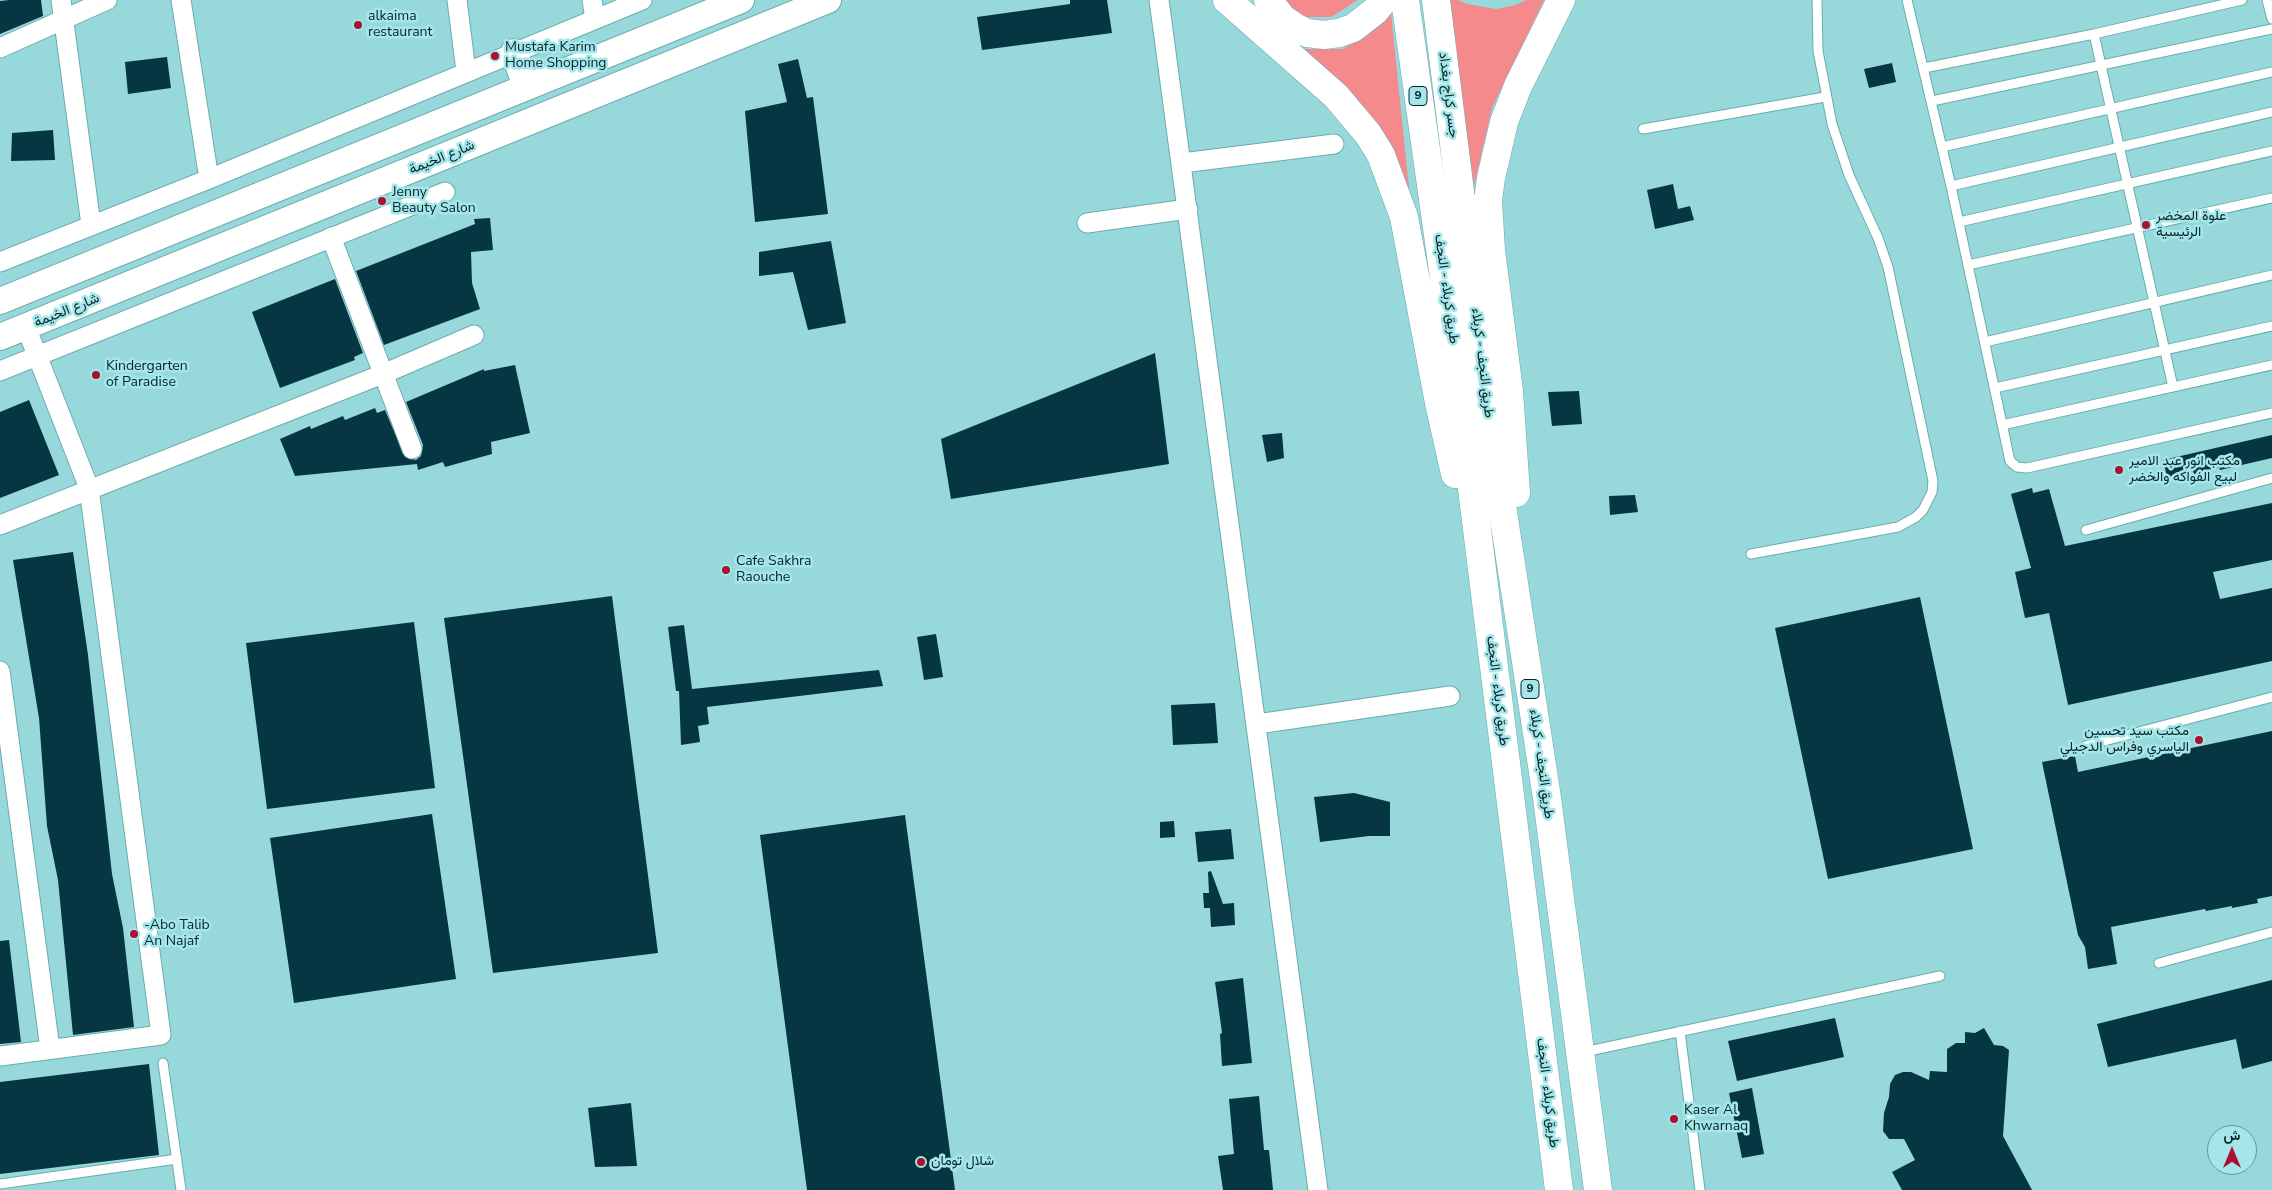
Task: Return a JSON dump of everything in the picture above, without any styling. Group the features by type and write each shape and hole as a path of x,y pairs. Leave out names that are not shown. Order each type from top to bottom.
{"highway":[{"path":"1227,0 1336,96 1368,134 1381,155 1391,178 1408,231 1444,427 1489,630"},
{"path":"1268,0 1283,19 1307,33 1324,35 1339,33 1375,10"},
{"name":"طريق کربلاء - النجف","path":"1405,0 1459,384 1559,1190"},
{"name":"جسر كراج بغداد","path":"1436,0 1460,189"},
{"path":"1521,627 1515,465 1491,250 1488,201 1491,178 1504,122 1518,86 1561,0"},
{"name":"طريق النجف - کربلاء","path":"1460,189 1487,408 1547,798 1598,1190"}],"street":[{"path":"61,0 91,225"},
{"path":"0,48 64,21 107,0"},
{"path":"181,0 209,179"},
{"path":"457,0 466,71"},
{"path":"592,0 595,19"},
{"path":"0,262 209,179 466,71 642,0"},
{"path":"0,301 742,0"},
{"name":"شارع الخيمة","path":"0,337 828,0"},
{"path":"1159,0 1318,1190"},
{"path":"514,52 526,87"},
{"path":"465,112 466,130 476,144"},
{"path":"1182,163 1334,144"},
{"path":"366,152 376,167 379,184"},
{"path":"0,371 445,192"},
{"path":"1088,223 1188,209"},
{"path":"331,237 412,449"},
{"path":"0,1056 161,1035 89,488 26,327"},
{"path":"0,525 89,488 383,374 474,336"},
{"path":"0,671 50,1049"},
{"path":"1257,724 1450,696"},
{"path":"1547,1190 1546,1173 1550,1122"}],"lane":[{"path":"1751,554 1908,523 1920,514 1929,501 1932,492 1932,471 1888,267 1878,238 1849,175 1837,141 1826,97 1818,51 1817,0"},
{"path":"1910,0 2010,461 2017,467 2027,468 2272,413"},
{"path":"1924,68 2094,34 2242,0"},
{"path":"2267,0 2272,19"},
{"path":"1932,101 2272,29"},
{"path":"2094,34 2173,387"},
{"path":"1942,147 2272,72"},
{"path":"1643,129 1826,97"},
{"path":"1951,186 2272,112"},
{"path":"1959,222 2127,182 2272,151"},
{"path":"1968,266 2272,198"},
{"path":"1985,342 2272,275"},
{"path":"1994,388 2272,326"},
{"path":"2002,425 2272,365"},
{"path":"2086,530 2272,478"},
{"path":"2085,746 2272,697"},
{"path":"2159,963 2272,932"},
{"path":"1580,1052 1940,976"},
{"path":"1680,1032 1700,1190"},
{"path":"162,1063 178,1159 181,1190"},
{"path":"0,1184 178,1159"}],"shaded area":[{"path":"1283,0 1358,0 1331,17 1303,17"},
{"path":"1448,0 1458,0 1467,4 1496,9 1516,5 1526,0 1544,0 1492,108 1474,186"},
{"path":"1391,13 1410,198 1292,49 1342,49 1366,37"}],"building":[{"path":"41,0 43,16 0,34 0,1"},
{"path":"1070,0 1107,0 1112,33 982,50 977,17 1070,4"},
{"path":"167,57 171,88 128,94 125,62"},
{"path":"798,59 807,98 813,97 828,214 755,222 745,111 787,102 778,64"},
{"path":"1892,63 1896,82 1869,88 1864,69"},
{"path":"53,130 55,160 11,161 12,133"},
{"path":"1673,184 1678,209 1690,206 1694,220 1655,229 1647,190"},
{"path":"490,218 493,250 471,252 472,283 480,309 384,345 356,271 475,224 474,219"},
{"path":"831,241 846,323 808,330 793,272 759,276 759,252"},
{"path":"335,279 363,353 354,357 355,360 280,388 252,312"},
{"path":"1155,353 1169,464 951,499 941,439"},
{"path":"515,365 530,433 491,442 492,454 445,467 443,462 418,470 417,464 295,476 280,439 310,426 311,429 343,416 345,420 375,408 377,413 385,410 405,457 416,460 421,456 423,445 406,402 484,369 484,371"},
{"path":"1579,391 1582,424 1552,426 1548,392"},
{"path":"29,400 59,475 0,498 0,412"},
{"path":"1282,433 1284,458 1267,462 1262,435"},
{"path":"2272,435 2272,458 2220,470 2219,467 2194,474 2193,471 2167,477 2163,460"},
{"path":"2032,488 2033,493 2049,489 2065,546 2272,503 2272,560 2213,572 2220,599 2272,588 2272,661 2068,705 2049,613 2025,618 2015,572 2031,568 2011,494"},
{"path":"1635,495 1638,512 1610,515 1609,496"},
{"path":"73,552 88,655 112,874 123,928 134,1027 73,1035 58,880 47,826 39,718 13,560"},
{"path":"612,596 658,953 493,973 444,618"},
{"path":"1920,597 1973,849 1828,879 1775,628"},
{"path":"414,622 435,788 267,809 246,643"},
{"path":"684,625 692,689 879,670 883,686 707,707 709,724 698,726 700,742 681,745 679,691 676,691 668,627"},
{"path":"936,634 943,677 924,680 917,637"},
{"path":"1215,703 1218,743 1173,745 1171,705"},
{"path":"2272,731 2272,896 2257,899 2258,903 2206,911 2205,909 2111,927 2117,964 2088,969 2085,947 2078,935 2042,762 2075,756 2078,772"},
{"path":"1354,793 1390,802 1390,836 1369,836 1320,842 1314,797"},
{"path":"432,814 456,979 294,1003 270,838"},
{"path":"905,815 955,1190 807,1190 760,835"},
{"path":"1174,821 1175,837 1160,838 1160,822"},
{"path":"1231,829 1234,859 1198,862 1195,832"},
{"path":"1211,871 1223,904 1234,903 1235,925 1211,927 1210,908 1204,908 1203,893 1209,893 1208,872"},
{"path":"9,940 21,1042 0,1044 0,941"},
{"path":"1243,978 1252,1063 1222,1066 1220,1034 1222,1033 1215,982"},
{"path":"2272,980 2272,1061 2242,1069 2236,1039 2108,1067 2097,1024"},
{"path":"1835,1018 1844,1057 1737,1081 1728,1041"},
{"path":"1984,1028 1994,1045 2003,1046 2009,1050 2003,1136 2032,1190 1902,1190 1892,1172 1915,1160 1904,1139 1889,1139 1883,1131 1884,1113 1889,1097 1890,1084 1895,1075 1903,1072 1911,1072 1929,1080 1930,1071 1947,1072 1947,1049 1956,1043 1965,1043 1965,1032 1975,1033"},
{"path":"149,1064 159,1155 0,1174 0,1082"},
{"path":"1752,1088 1764,1154 1742,1158 1729,1093"},
{"path":"1259,1096 1264,1150 1269,1150 1273,1190 1223,1190 1218,1156 1234,1154 1229,1099"},
{"path":"631,1103 637,1166 595,1167 588,1108"}],"place":[{"name":"alkaima restaurant","path":"358,25"},
{"name":"Mustafa Karim Home Shopping","path":"495,56"},
{"name":"Jenny Beauty Salon","path":"382,201"},
{"name":"علوة المخضر الرئيسية","path":"2146,225"},
{"name":"Kindergarten of Paradise","path":"96,375"},
{"name":"مكتب انور عبد الامير لبيع الفواكه والخضر","path":"2119,470"},
{"name":"Cafe Sakhra Raouche","path":"726,570"},
{"name":"مكتب سيد تحسين الياسري وفراس الدجيلي","path":"2199,740"},
{"name":"-Abo Talib An Najaf","path":"134,934"},
{"name":"Kaser Al Khwarnaq","path":"1674,1119"},
{"name":"شلال تومان","path":"921,1162"}]}
